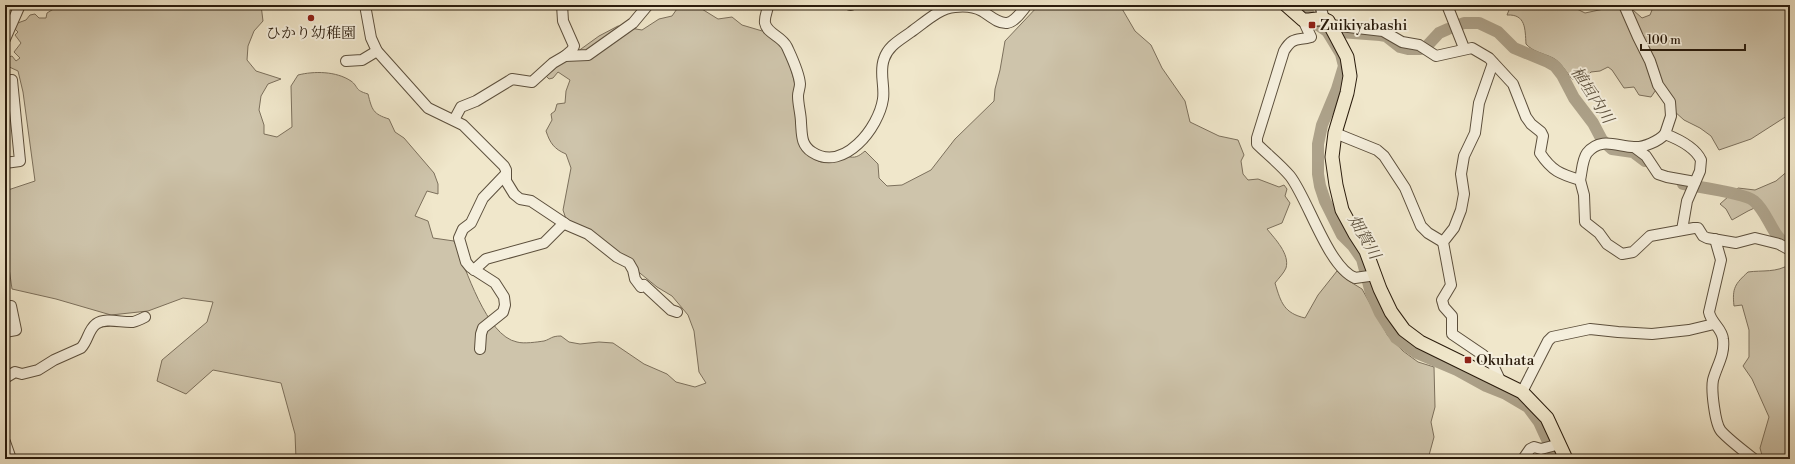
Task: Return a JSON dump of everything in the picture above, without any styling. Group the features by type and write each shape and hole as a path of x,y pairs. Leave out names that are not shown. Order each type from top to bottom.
{"main road":[{"path":"1286,5 1321,24 1347,57 1350,76 1347,93 1335,133 1332,164 1342,210 1366,251 1376,275 1380,290 1391,312 1404,330 1420,342 1522,392 1547,418 1558,445 1566,459"}],"street":[{"path":"5,38 20,5"},
{"path":"366,5 371,38 377,51 428,108 454,120 478,139 504,166 506,170 506,182 514,194 520,198 531,201 564,223 588,234 617,257 629,263 633,270 635,279 641,287 644,285 671,310 676,312"},
{"path":"454,120 461,107 512,80 532,82 553,63 572,50 574,46 563,21 562,5"},
{"path":"565,56 588,55 633,22 648,5"},
{"path":"768,5 765,20 766,27 780,38 787,46 798,76 800,84 798,96 802,140 808,149 813,153 822,157 832,158 842,155 860,142 874,121 883,99 882,65 884,58 894,44 939,12 954,7 971,8 981,11 996,20 1007,23 1013,20 1027,5"},
{"path":"1320,5 1321,24 1311,37 1296,39 1290,42 1284,51 1257,138 1257,144 1290,176 1320,234 1339,264 1355,278 1376,275"},
{"path":"1447,5 1464,48"},
{"path":"1624,5 1650,61 1658,84 1670,102 1671,116 1665,134 1652,142 1634,147"},
{"path":"1321,24 1344,28 1384,31 1402,42 1419,45 1436,56 1464,48 1472,48 1477,50 1489,58 1513,84 1526,117 1543,136 1540,153 1543,158 1557,173 1580,180"},
{"path":"346,62 362,60 377,51"},
{"path":"1493,63 1479,103 1475,133 1464,156 1461,174 1464,194 1462,210 1454,228 1444,242 1451,285 1442,300 1444,307 1452,316 1452,334 1483,355 1493,364 1500,380"},
{"path":"5,81 12,80 20,161 5,163"},
{"path":"1335,133 1377,150 1384,156 1405,188 1421,226 1428,233 1444,242"},
{"path":"1665,134 1681,141 1700,157 1701,167 1686,201 1682,230"},
{"path":"1695,182 1658,174 1646,156 1634,147 1610,142 1594,148 1587,154 1580,180 1584,195 1585,222 1599,233 1607,244 1622,254 1632,252 1650,236 1698,228 1703,236 1736,243 1755,238 1779,244 1790,250"},
{"path":"480,348 481,334 484,328 503,312 505,305 504,297 495,283 474,270 466,262 459,238 460,233 471,223 479,204 486,194 505,175"},
{"path":"474,270 486,259 544,243 564,223"},
{"path":"1715,238 1720,260 1716,276 1716,287 1709,306 1710,318 1722,333 1723,343 1723,355 1712,385 1718,425 1722,432 1754,459"},
{"path":"5,307 11,306 16,330 5,332"},
{"path":"5,378 15,372 22,374 38,370 54,360 81,348 84,345 87,335 96,324 103,322 136,321 145,317"},
{"path":"1522,392 1544,348 1552,337 1590,329 1624,333 1652,334 1689,330 1714,324"},
{"path":"5,442 12,459"},
{"path":"1523,459 1530,449 1534,447 1541,449 1558,445"}],"shaded area":[{"path":"60,5 261,5 263,21 254,31 248,46 247,60 256,71 281,79 268,84 261,96 259,110 264,125 264,134 277,137 292,127 291,86 298,75 325,73 339,75 351,81 359,90 368,94 374,111 389,119 395,132 404,138 434,173 438,184 438,194 427,191 415,216 428,221 433,238 454,241 478,299 487,315 506,337 523,343 544,341 553,337 561,336 569,342 580,344 599,342 613,343 644,364 667,374 676,382 695,387 706,383 699,372 694,331 688,315 672,296 657,287 608,247 567,222 563,210 571,168 566,154 558,150 553,145 546,131 552,120 551,114 555,111 557,104 565,103 566,91 570,80 558,72 553,78 549,79 546,76 599,36 618,26 642,30 659,19 672,16 679,6 697,6 718,19 732,17 742,25 769,33 786,51 794,80 805,149 814,159 821,162 840,160 847,156 857,156 865,151 878,164 879,178 887,186 902,185 931,170 955,139 994,101 1005,41 1039,5 1114,5 1121,7 1135,31 1151,45 1162,68 1185,101 1190,122 1219,136 1238,140 1244,155 1241,161 1243,174 1248,180 1258,179 1279,187 1284,185 1287,189 1285,196 1290,203 1282,223 1267,229 1278,242 1286,257 1286,268 1275,283 1284,306 1292,313 1305,318 1318,295 1337,271 1362,289 1388,336 1403,351 1418,362 1434,367 1435,407 1431,422 1434,437 1428,459 296,459 295,434 281,383 213,370 186,394 157,381 162,360 207,322 213,302 183,298 148,311 111,315 56,299 12,289 5,240 5,191 35,181 23,92 18,71 5,65 6,58 12,56 16,61 20,58 14,52 21,43 15,35 18,32 15,29 15,24 26,20 30,15 35,14 39,18 46,18 47,13"},
{"path":"1511,5 1569,5 1585,13 1613,7 1621,10 1633,10 1642,18 1650,15 1654,5 1790,5 1790,114 1751,139 1719,150 1711,136 1700,128 1684,120 1674,111 1660,84 1651,97 1639,95 1634,87 1624,88 1612,70 1608,67 1600,71 1591,72 1584,79 1572,79 1556,60 1535,51 1526,44 1525,28 1521,20 1513,15 1507,15"},
{"path":"1790,169 1790,244 1778,231 1763,204 1732,220 1726,209 1720,204 1738,188 1755,190 1776,181"},
{"path":"1790,264 1790,459 1763,459 1760,448 1769,417 1752,379 1743,366 1749,357 1749,330 1742,305 1734,306 1734,290 1737,283 1748,272 1775,270"}],"waterway":[{"name":"畑賀川","path":"1305,5 1309,15 1318,25 1327,31 1341,54 1344,66 1337,89 1322,125 1318,144 1318,174 1320,186 1325,201 1342,235 1353,246 1362,259 1371,293 1380,313 1396,338 1417,353 1457,370 1486,386 1506,394 1528,407 1539,422 1556,459"},
{"name":"植垣内川","path":"1327,31 1386,36 1400,47 1420,49 1426,47 1439,33 1448,29 1464,23 1479,23 1498,32 1514,48 1555,66 1562,75 1574,98 1593,123 1602,140 1612,149 1633,152 1645,161"},
{"name":"植垣内川","path":"1683,184 1741,195 1749,198 1759,206 1779,238 1790,246"}],"place":[{"name":"ひかり幼稚園","path":"311,18"},
{"name":"Zuikiyabashi","path":"1312,25"},
{"name":"Okuhata","path":"1468,360"}]}
